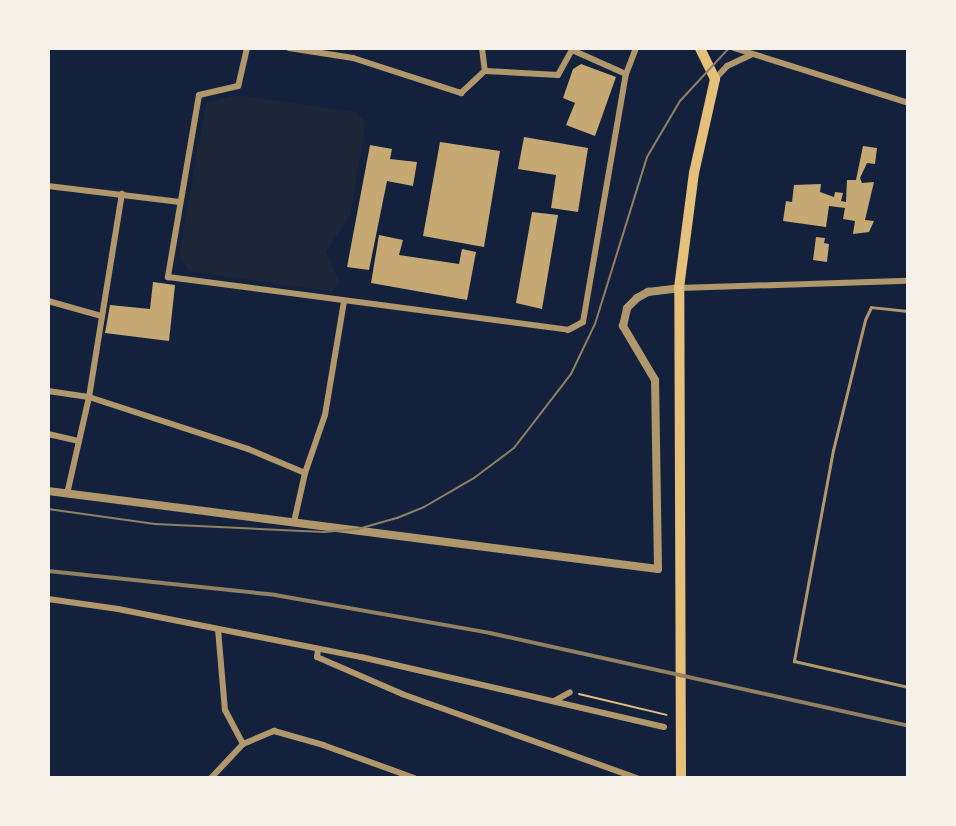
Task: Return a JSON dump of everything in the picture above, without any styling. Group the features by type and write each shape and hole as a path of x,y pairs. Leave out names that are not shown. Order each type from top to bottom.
{"main road":[{"path":"681,778 679,288 694,173 715,79 700,48"}],"street":[{"path":"247,48 238,86 199,95 168,277 568,330 583,322 626,74 636,48"},
{"path":"289,48 353,58 461,93 485,71 558,75 572,50 626,74"},
{"path":"482,48 485,71"},
{"path":"734,48 908,103"},
{"path":"715,79 727,66 751,55"},
{"path":"48,186 180,202"},
{"path":"67,494 89,397 122,194"},
{"path":"48,491 658,569 655,380 623,326 623,318 631,303 648,292 679,288 908,281"},
{"path":"48,301 101,316"},
{"path":"294,522 305,473 325,415 344,302"},
{"path":"48,391 89,397 248,449 305,473"},
{"path":"48,434 79,441"},
{"path":"48,599 118,609 361,657 664,727"},
{"path":"218,629 225,710 243,744"},
{"path":"318,650 317,657 402,694 637,778"},
{"path":"554,701 570,692"},
{"path":"211,778 243,744 274,731 414,778"}],"lane":[{"path":"908,311 871,307 865,320 833,450 794,661 908,687"}],"path":[{"path":"570,692 672,716"}],"shaded area":[{"path":"236,95 356,112 366,123 350,215 326,252 339,281 332,292 189,271 179,253 206,103"}],"building":[{"path":"581,64 616,77 595,136 566,125 575,103 563,98 573,69"},
{"path":"524,137 588,148 578,212 551,208 556,175 518,169"},
{"path":"440,142 500,151 484,247 423,236"},
{"path":"370,145 392,149 390,159 417,162 413,186 387,181 369,270 347,267"},
{"path":"863,146 877,148 875,164 867,163 860,178 862,183 874,182 865,220 874,221 869,232 853,234 855,221 843,219 845,208 829,206 826,227 783,221 786,201 792,202 794,185 821,184 820,192 834,197 835,192 843,193 841,201 846,202 847,180 856,180"},
{"path":"532,212 558,215 542,309 516,303"},
{"path":"379,235 403,240 399,255 459,264 462,249 476,252 467,300 371,283"},
{"path":"816,237 825,238 824,243 829,244 827,262 813,260"},
{"path":"153,282 175,285 169,341 105,333 110,305 150,309"}],"tram line":[{"path":"48,509 155,524 324,532 358,529 397,518 424,507 474,478 514,448 571,374 595,324 647,157 680,101 729,48"}],"railway":[{"path":"48,571 275,595 490,633 908,726"}]}
